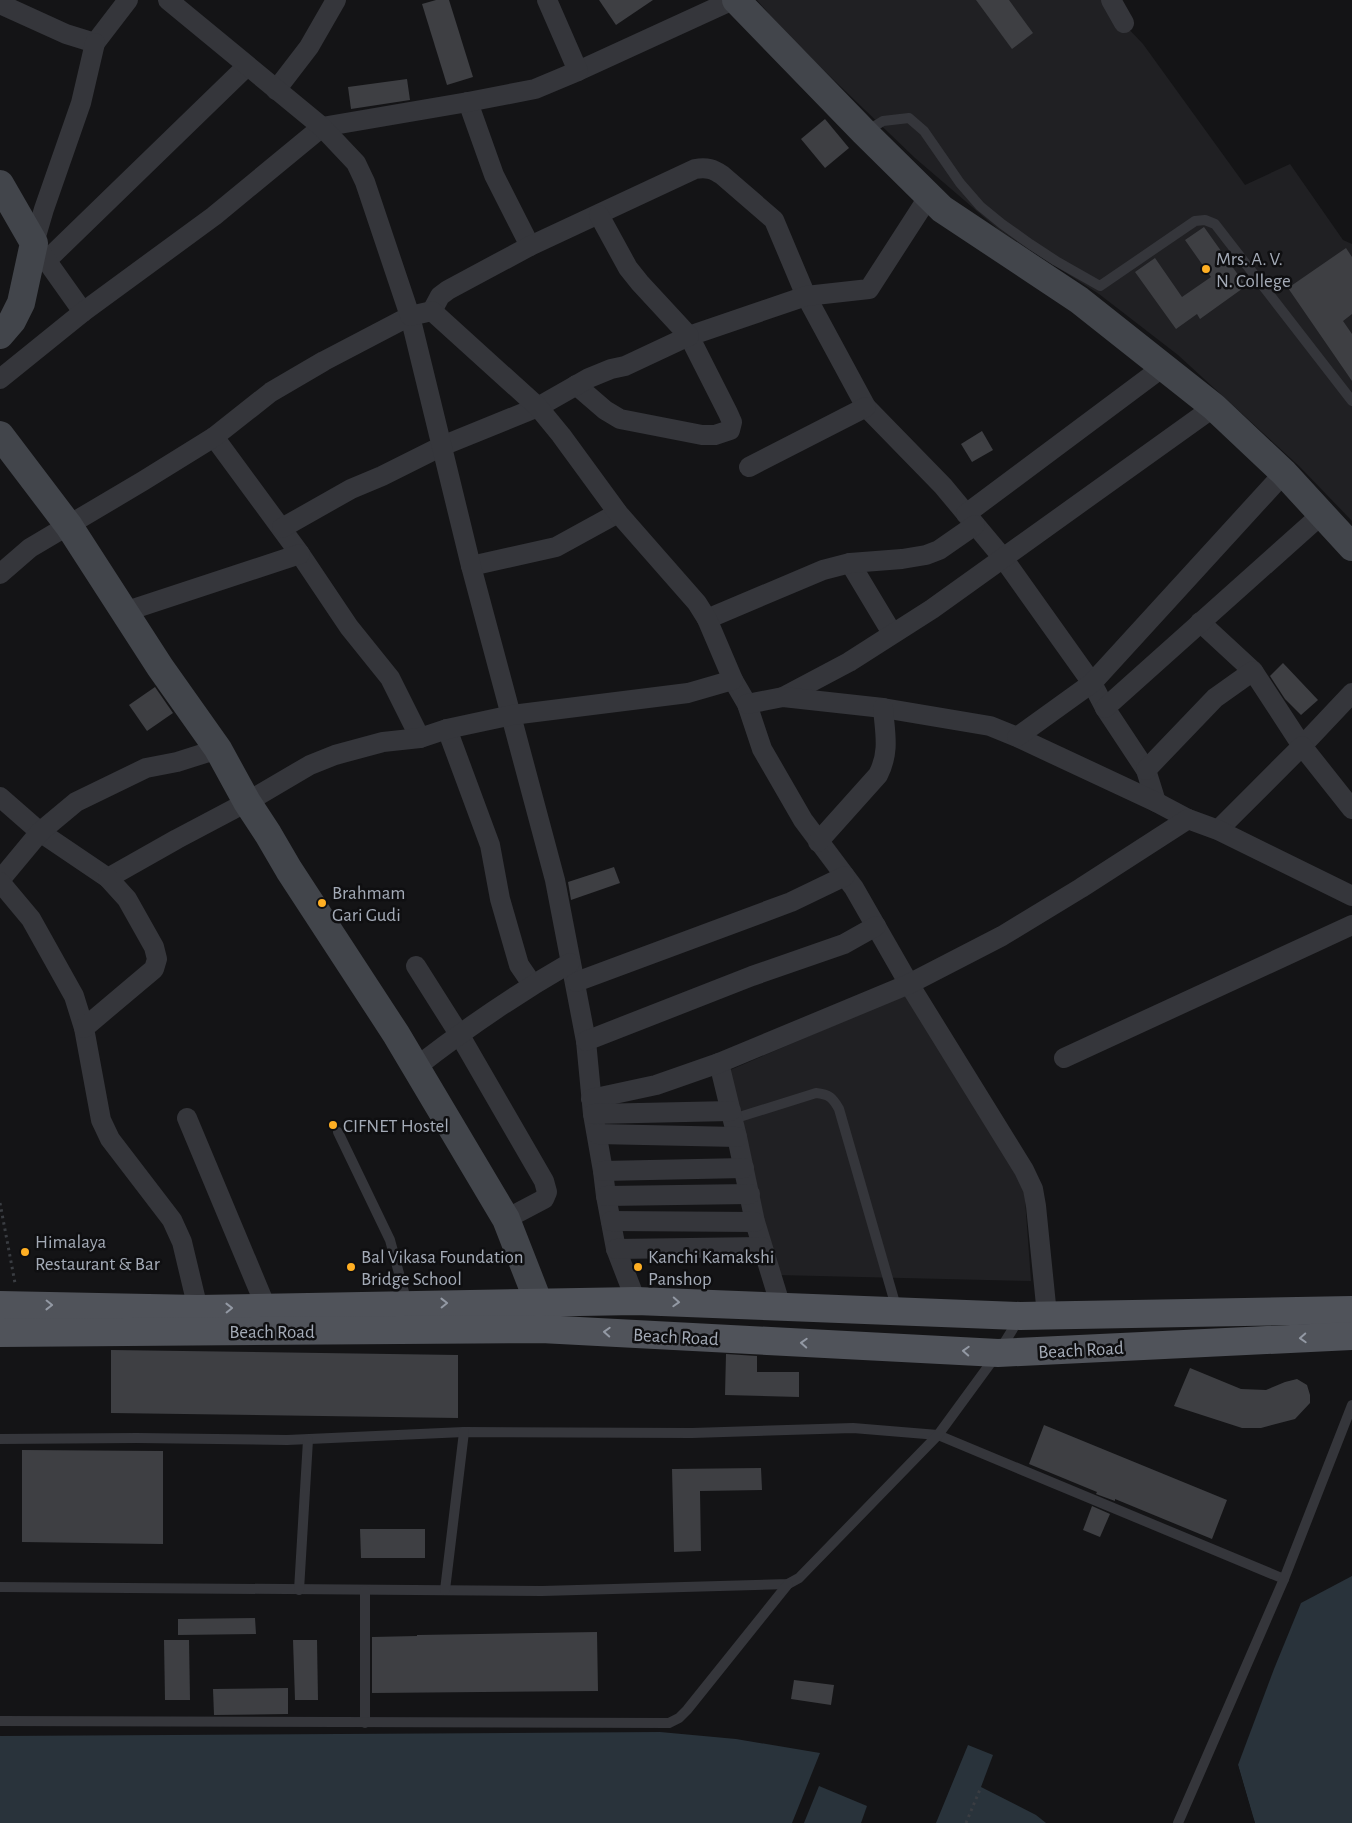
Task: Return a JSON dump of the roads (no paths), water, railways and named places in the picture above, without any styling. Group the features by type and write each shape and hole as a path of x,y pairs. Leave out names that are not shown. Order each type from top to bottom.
{"main road":[{"name":"Beach Road","path":"10,1305 198,1308 636,1300 781,1308 1020,1316 1352,1310"},
{"name":"Beach Road","path":"0,1333 541,1329 998,1352 1352,1336"}],"street":[{"path":"0,335 12,321 21,304 40,252 44,209 81,103 95,44 128,0"},
{"path":"168,0 322,126 356,163 365,182 410,316 471,566 512,715 554,880 570,963 576,982 586,1041 592,1107 616,1249 636,1300"},
{"path":"276,90 309,47 336,0"},
{"path":"547,0 578,71"},
{"path":"0,378 83,312 214,216 322,126 535,89 735,0 942,209 1079,300 1214,407 1284,473 1352,547"},
{"path":"1111,0 1124,23"},
{"path":"0,4 66,34 95,44"},
{"path":"40,252 247,66"},
{"path":"468,102 494,175 530,246"},
{"path":"0,574 30,548 143,482 214,437 271,392 324,360 410,316 432,311 440,296 448,290 530,246 704,167 713,169 722,175 774,220 806,296 866,407 943,486 1003,558 1092,683 1105,708 1146,770 1156,802"},
{"path":"0,184 40,252 83,312"},
{"path":"282,528 351,488 382,476 442,446 538,407 589,378 625,366 690,336 806,296 869,289 929,196"},
{"path":"576,385 604,410 620,419 702,435 714,435 730,430 732,422 690,336 628,268 599,215"},
{"path":"432,311 538,407 561,435 618,514 697,603 707,619 733,680 748,704 762,749 803,820 854,888 909,984 1024,1170 1033,1188 1047,1315"},
{"path":"707,619 823,570 850,563 902,559 939,550 971,519 1163,367"},
{"path":"749,467 866,407"},
{"path":"748,704 783,697 849,662 932,609 1214,407"},
{"path":"0,435 69,526 160,667 218,749 247,802 289,870 386,1019 506,1219 538,1301 541,1329"},
{"path":"214,437 282,528 349,627 390,678 420,738"},
{"path":"1017,736 1092,683 1284,473"},
{"path":"471,566 556,547 618,514"},
{"path":"1105,708 1322,514"},
{"path":"124,612 300,554"},
{"path":"850,563 892,633"},
{"path":"1200,622 1253,671 1302,746 1352,809"},
{"path":"1146,770 1215,698 1253,671"},
{"path":"108,878 177,838 247,802 310,765 334,755 383,742 420,738 447,729 512,715 688,693 733,680"},
{"path":"1218,830 1352,693"},
{"path":"783,697 883,708 990,726 1017,736 1188,819 1218,830 1352,896"},
{"path":"818,842 878,775 884,763 887,750 883,708"},
{"path":"447,729 490,845 500,899 520,964 532,984"},
{"path":"198,1308 182,1242 172,1220 110,1139 101,1120 84,1028 74,996 31,918 0,881 40,832 76,802 146,768 177,762 218,749"},
{"path":"0,797 40,832 108,878 127,899 154,947 157,959 154,969 84,1028"},
{"path":"592,1107 719,1063 909,984 1002,936 1188,819"},
{"path":"576,982 791,902 845,876"},
{"path":"1064,1058 1352,925"},
{"path":"586,1041 752,976 844,944 876,926"},
{"path":"415,1068 459,1034 532,984 570,963"},
{"path":"416,966 459,1034 544,1181 547,1192 540,1203 506,1219"},
{"path":"719,1063 734,1122 755,1222 781,1308"},
{"path":"592,1107 734,1122"},
{"path":"187,1118 266,1307"},
{"path":"597,1134 734,1122"},
{"path":"603,1171 744,1168"},
{"path":"606,1196 750,1194"},
{"path":"611,1221 755,1222"},
{"path":"616,1249 762,1247"}],"lane":[{"path":"864,132 884,122 909,118 924,131 960,183 980,206 1030,244 1100,286 1195,221 1205,220 1215,224 1352,401"},
{"path":"734,1122 816,1093 825,1094 834,1099 839,1109 898,1312"},
{"path":"338,1132 390,1240 408,1304"},
{"path":"0,1721 668,1723 679,1718 686,1710 788,1584 799,1578 938,1435 998,1352 1020,1316"},
{"path":"1178,1823 1284,1579 1352,1404"},
{"path":"0,1439 308,1440 464,1432 692,1433 853,1428 938,1435 1284,1579"},
{"path":"445,1590 464,1432"},
{"path":"299,1590 308,1440"},
{"path":"0,1588 542,1591 788,1584"},
{"path":"365,1590 365,1723"}],"place":[{"name":"Mrs. A. V. N. College","path":"1206,269"},
{"name":"Brahmam Gari Gudi","path":"322,903"},
{"name":"CIFNET Hostel","path":"333,1125"},
{"name":"Himalaya Restaurant & Bar","path":"25,1252"},
{"name":"Bal Vikasa Foundation Bridge School","path":"351,1267"},
{"name":"Kanchi Kamakshi Panshop","path":"638,1267"}]}
